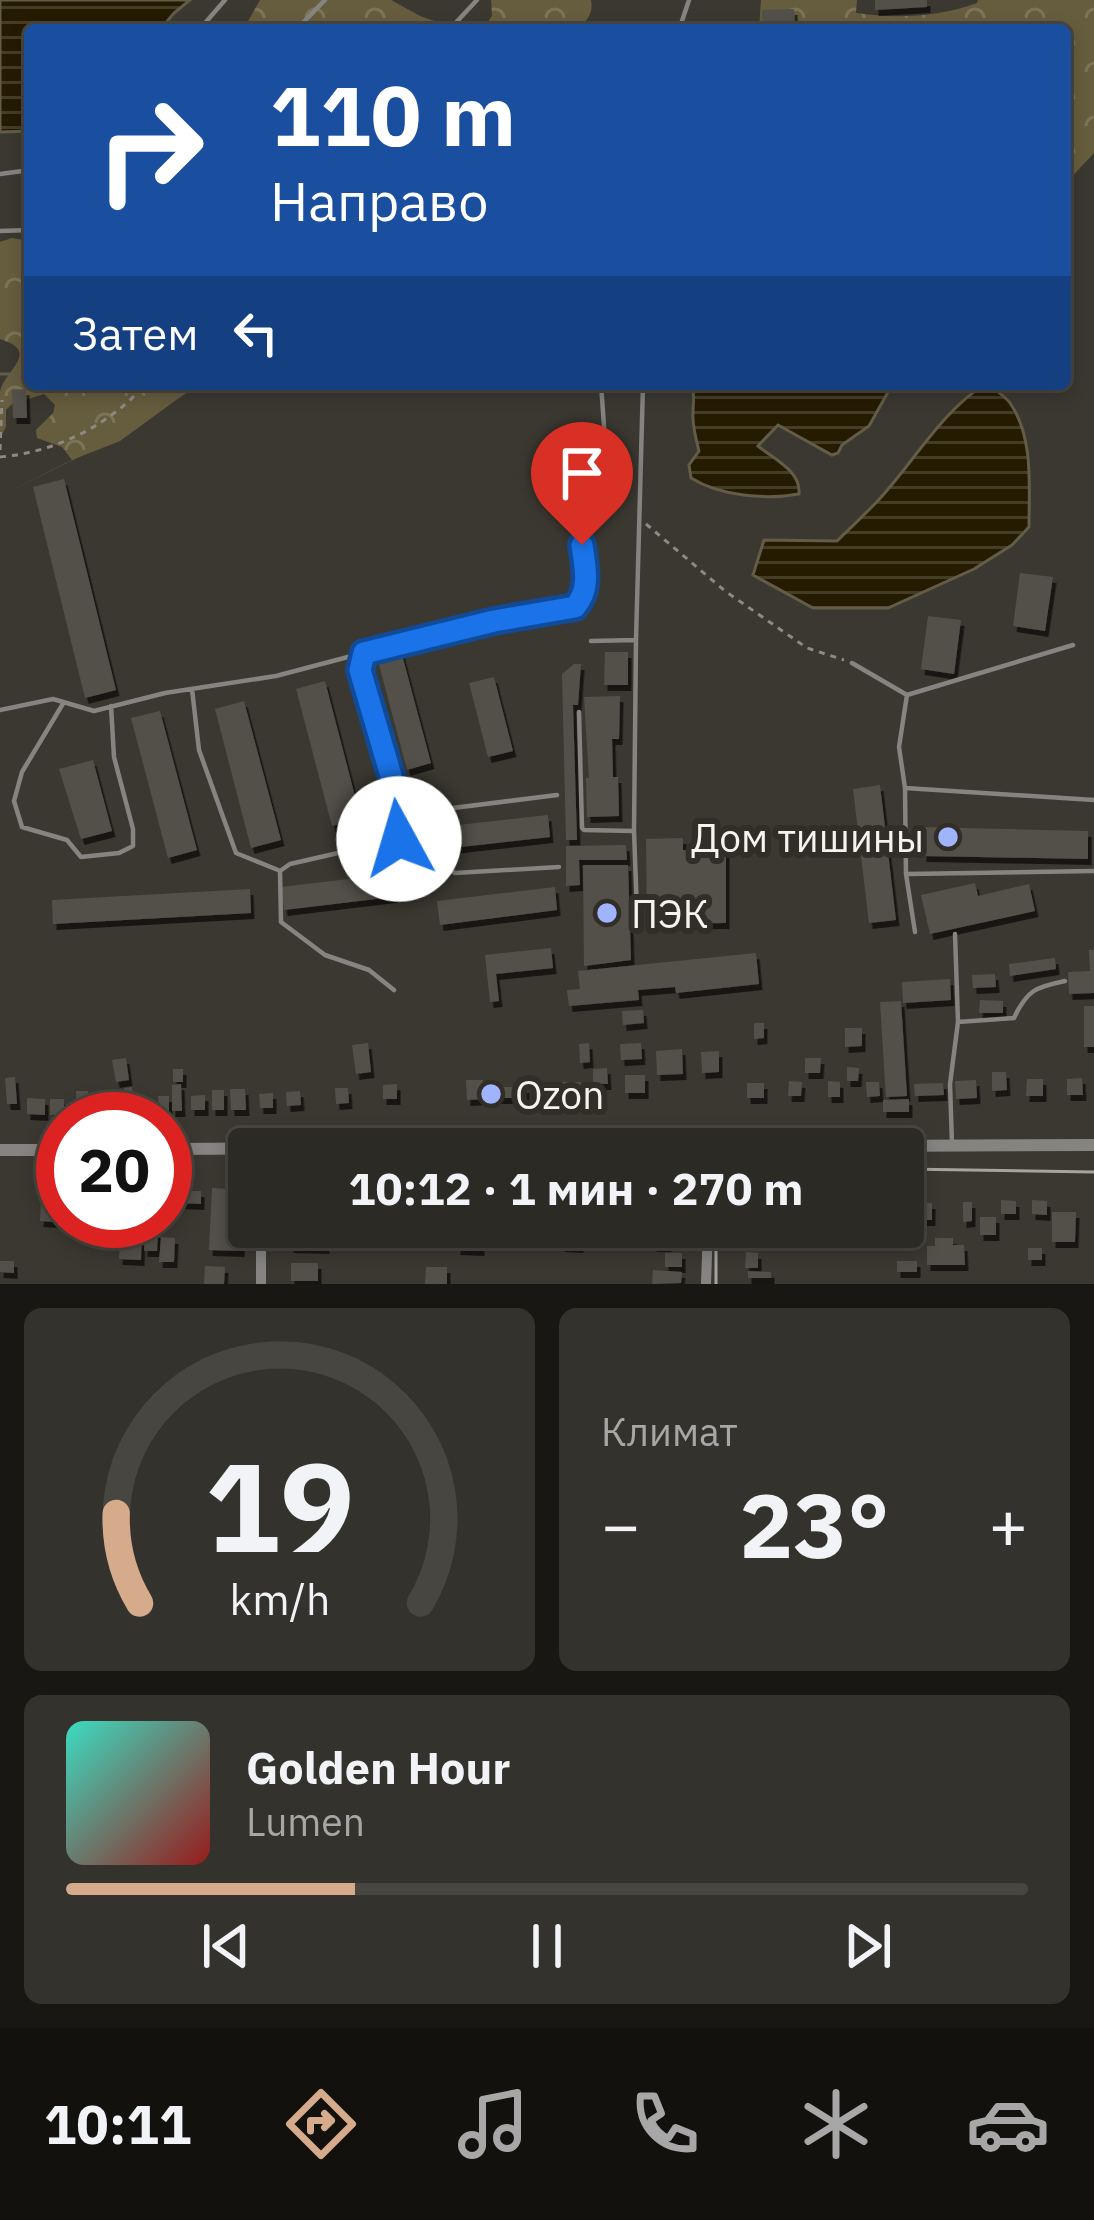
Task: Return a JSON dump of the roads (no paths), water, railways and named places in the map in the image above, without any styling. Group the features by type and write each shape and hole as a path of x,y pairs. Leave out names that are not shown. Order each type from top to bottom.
{"street":[{"path":"924,1146 1094,1145"},
{"path":"192,1149 228,1149"},
{"path":"0,1150 36,1150"},
{"path":"260,1248 261,1284"},
{"path":"706,1284 708,1248"}],"lane":[{"path":"204,24 225,0"},
{"path":"302,24 325,0"},
{"path":"455,24 477,0"},
{"path":"0,710 53,699 94,711 276,676 494,621 575,607 583,598 586,580 582,545 614,490 601,390"},
{"path":"637,913 636,640 644,390"},
{"path":"590,641 636,640"},
{"path":"852,663 907,695 1072,645"},
{"path":"364,653 360,670 404,820 437,863 454,873 559,867"},
{"path":"192,689 199,750 236,853 280,871"},
{"path":"907,695 899,747 905,788 906,874 915,932"},
{"path":"64,702 22,772 14,801 22,827 67,840 81,857 119,853 134,846 114,757 111,706"},
{"path":"579,712 582,828 634,831"},
{"path":"905,788 1094,800"},
{"path":"418,833 427,816 437,810 557,795"},
{"path":"280,871 290,864 399,839 404,820"},
{"path":"280,871 281,922 325,955 369,970 394,991"},
{"path":"906,874 1094,871"},
{"path":"952,1146 950,1084 958,1022 955,934"},
{"path":"958,1022 1014,1018 1022,1001 1038,986 1065,981"}],"waterway":[{"path":"0,374 24,374"},
{"path":"166,400 188,390"}],"tram line":[{"path":"924,1169 1094,1172"},
{"path":"716,1248 716,1284"}],"place":[{"name":"Дом тишины","path":"948,837"},
{"name":"ПЭК","path":"607,913"},
{"name":"Ozon","path":"491,1094"}]}
